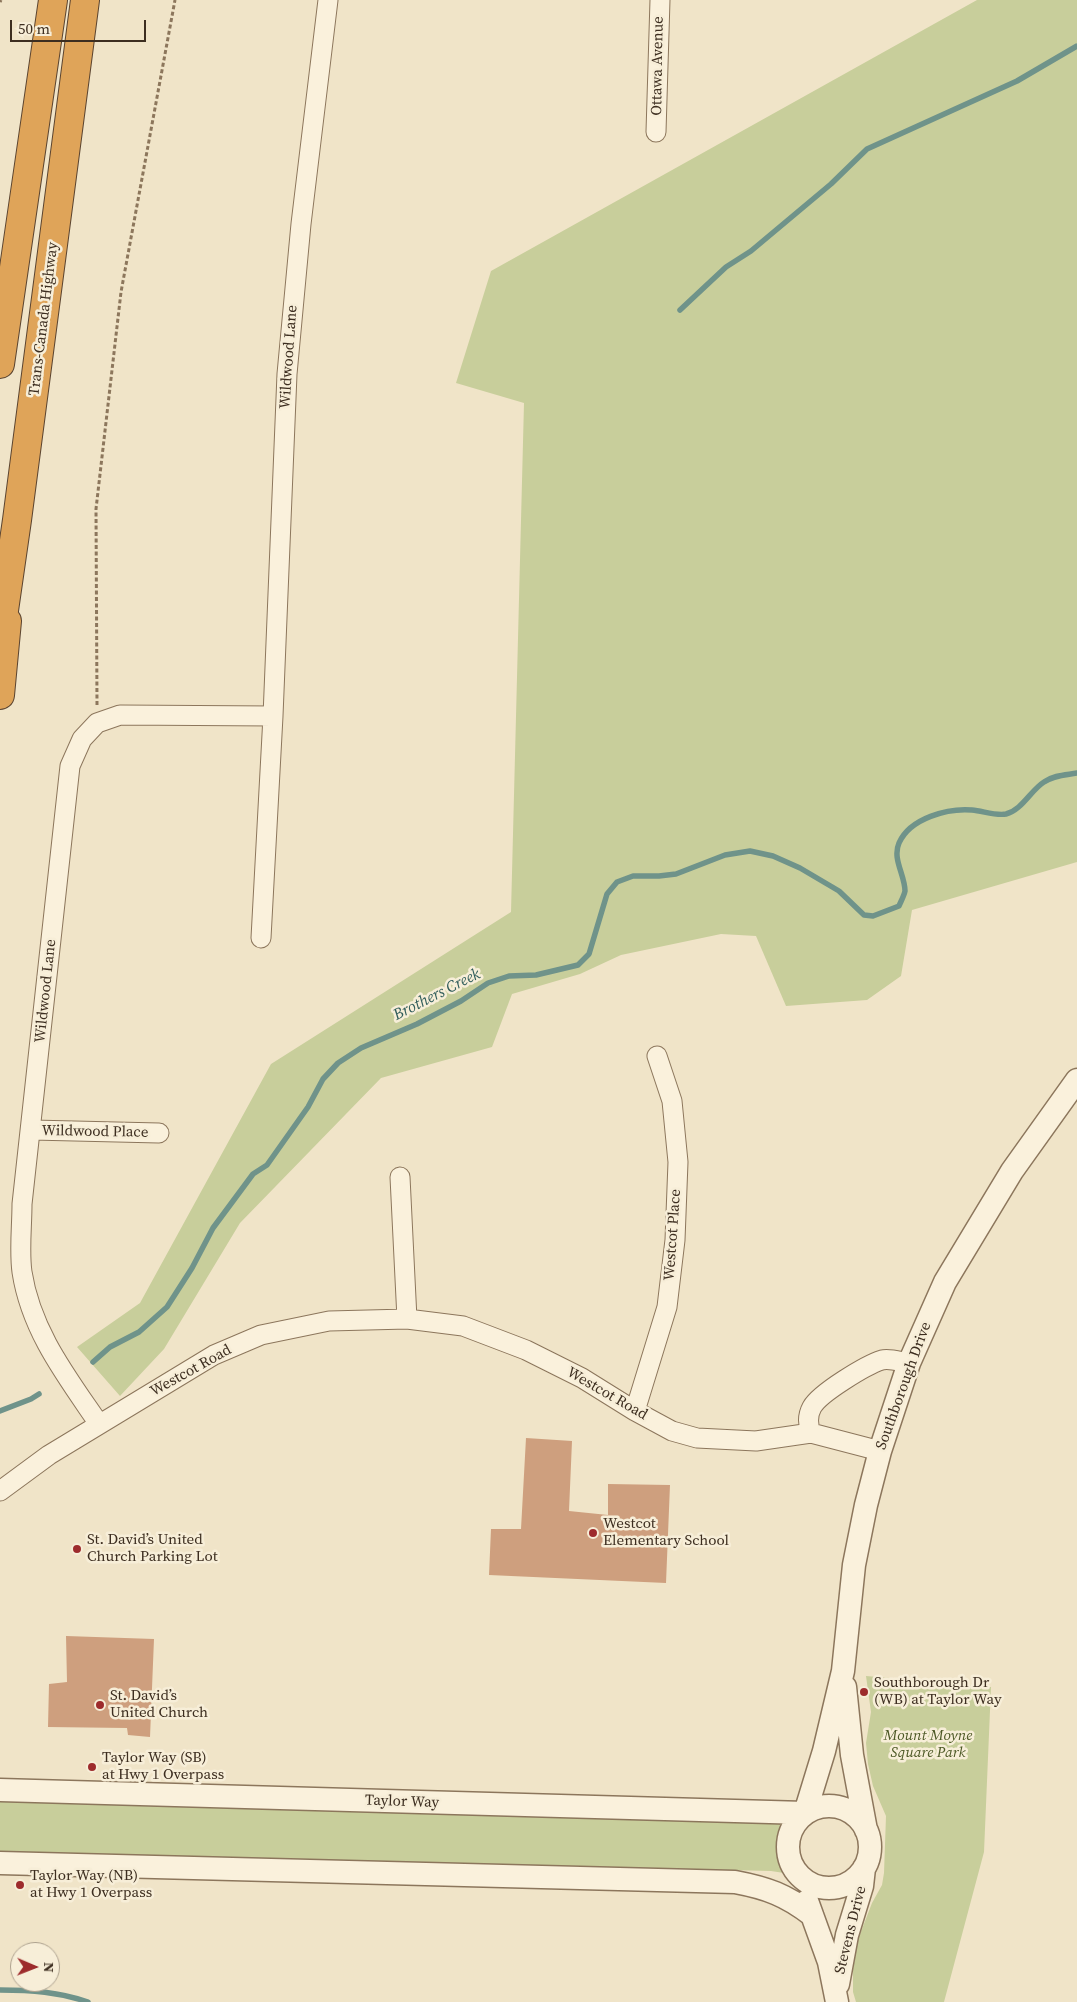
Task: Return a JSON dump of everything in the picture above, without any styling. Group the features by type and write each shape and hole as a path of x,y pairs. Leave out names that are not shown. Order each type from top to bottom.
{"highway":[{"path":"0,364 53,0"},
{"name":"Trans-Canada Highway","path":"0,638 18,520 85,0"},
{"path":"0,695 18,520"}],"street":[{"name":"Wildwood Lane","path":"262,938 287,374 301,224 328,0"},
{"name":"Ottawa Avenue","path":"656,132 660,0"},
{"path":"97,723 120,715 273,716"},
{"name":"Wildwood Lane","path":"97,723 82,739 70,766 32,1130 22,1204 22,1271 32,1315 54,1359 99,1424"},
{"name":"Westcot Place","path":"635,1412 667,1307 675,1240 678,1162 672,1101 657,1056"},
{"name":"Southborough Drive","path":"805,1814 824,1751 843,1671 854,1566 866,1505 880,1451 909,1363 944,1282 1012,1171 1077,1080"},
{"name":"Wildwood Place","path":"32,1130 159,1133"},
{"path":"400,1177 407,1319"},
{"name":"Westcot Road","path":"0,1491 49,1455 214,1355 261,1334 329,1320 407,1319 462,1326 526,1350 582,1378 635,1412 672,1431 697,1438 756,1441 811,1434 880,1451"},
{"path":"811,1434 808,1416 812,1406 839,1382 883,1360 909,1363"},
{"name":"Southborough Drive","path":"843,1671 852,1755 866,1830"},
{"name":"Taylor Way","path":"0,1790 805,1814"},
{"path":"735,1882 766,1876 802,1878 819,1887 832,1888 844,1885 856,1878 864,1868 869,1856 870,1843 866,1830 859,1819 848,1811 835,1807 821,1807 800,1818 791,1833 788,1847 790,1861 802,1878"},
{"path":"0,1863 735,1882 762,1887 789,1899 812,1915"},
{"name":"Stevens Drive","path":"837,1997 847,1935 862,1886 864,1868"},
{"name":"Stevens Drive","path":"802,1878 812,1915 829,1962 837,1997"}],"path":[{"path":"97,723 96,509 121,292 175,0"}],"green space":[{"path":"977,0 1077,0 1077,862 912,910 901,976 867,1000 786,1006 756,936 721,934 621,955 580,974 512,994 492,1047 381,1078 240,1223 164,1349 120,1396 77,1347 140,1303 271,1064 511,912 524,403 456,383 491,271"},
{"name":"Mount Moyne Square Park","path":"866,1676 991,1687 984,1852 944,2002 856,2002 853,1992 853,1970 857,1942 872,1903 882,1885 884,1873 886,1816 873,1786 868,1764 866,1743 871,1712"},
{"path":"0,1801 788,1820 782,1846 786,1870 784,1873 771,1871 0,1853"}],"building":[{"path":"526,1438 572,1441 569,1511 608,1515 608,1484 670,1485 666,1583 489,1575 491,1529 521,1529"},
{"name":"St. David’s United Church","path":"66,1636 154,1639 150,1737 128,1735 127,1728 48,1727 49,1684 67,1682"}],"waterway":[{"path":"680,310 726,267 751,251 831,184 867,149 1017,81 1077,46"},
{"name":"Brothers Creek","path":"93,1362 110,1347 139,1332 167,1307 192,1268 213,1228 253,1174 267,1165 308,1107 323,1079 338,1063 361,1048 417,1024 461,1001 488,983 509,976 536,975 578,965 589,954 607,894 617,882 633,876 676,874 725,855 750,851 773,856 800,868 839,891 864,915 873,916 899,906 905,891 897,849 904,834 912,827 931,816 952,811 972,810 1006,814 1022,804 1039,786 1048,780 1077,773"},
{"name":"Brothers Creek","path":"0,1411 39,1394"},
{"path":"0,1990 45,1992 88,2002"}],"place":[{"name":"Westcot Elementary School","path":"593,1533"},
{"name":"St. David’s United Church Parking Lot","path":"77,1549"},
{"name":"Southborough Dr (WB) at Taylor Way","path":"864,1692"},
{"name":"St. David’s United Church","path":"100,1705"},
{"name":"Taylor Way (SB) at Hwy 1 Overpass","path":"92,1767"},
{"name":"Taylor Way (NB) at Hwy 1 Overpass","path":"20,1885"}]}
